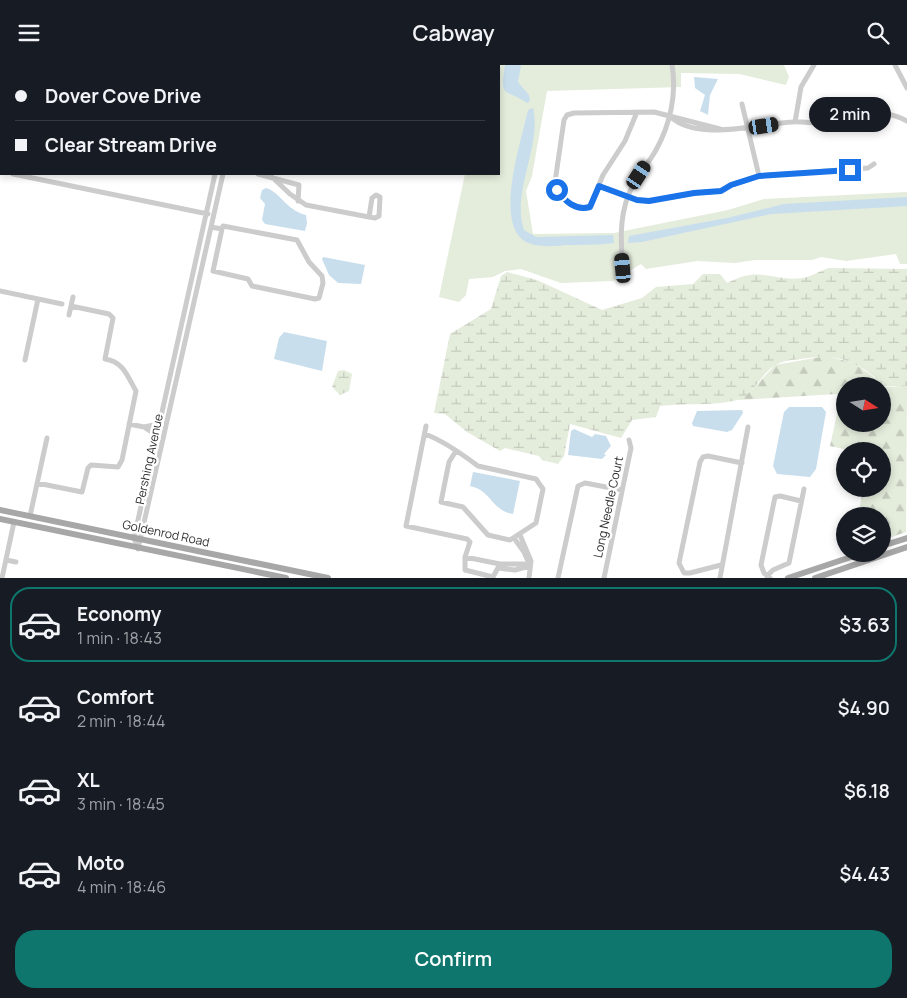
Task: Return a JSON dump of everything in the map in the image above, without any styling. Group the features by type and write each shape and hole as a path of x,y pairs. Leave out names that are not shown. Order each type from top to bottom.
{"main road":[{"name":"Goldenrod Road","path":"0,510 328,578"},
{"name":"Goldenrod Road","path":"0,519 282,578 289,573 314,578"},
{"path":"891,543 907,538"},
{"path":"815,578 907,547"},
{"path":"205,562 217,560 264,570 270,566"},
{"path":"788,578 836,562"}],"street":[{"path":"623,268 620,236 622,216 628,197 656,150 670,116 673,94 672,65"},
{"path":"795,122 801,87 814,65"},
{"path":"895,65 907,87"},
{"path":"855,100 860,114"},
{"path":"742,104 759,176"},
{"path":"637,112 625,141 609,163 590,207 581,208 570,204 563,198 555,182 564,121 567,115 574,113 637,112 670,116 676,123 687,127 720,129 749,128 795,122 825,123 860,114 881,112 896,115 907,121"},
{"path":"599,186 628,197 649,201 694,193 714,192 759,176 868,168 874,164"},
{"path":"18,175 214,215"},
{"name":"Pershing Avenue","path":"134,537 214,175"},
{"name":"Pershing Avenue","path":"138,549 142,539 223,175"},
{"path":"263,175 299,185 298,201"},
{"path":"272,177 298,201 306,205 369,217"},
{"path":"211,227 222,229 223,226 297,240 306,257 322,276 323,283 319,297 315,299 252,286 248,279 213,271 222,229"},
{"path":"0,291 62,304"},
{"path":"70,315 73,297"},
{"path":"25,361 38,299"},
{"path":"37,483 82,492 88,468 91,465 114,468 120,465 136,391 118,362 106,359 113,318 109,314 71,307"},
{"path":"129,424 144,427 156,435"},
{"path":"144,427 159,424"},
{"path":"426,426 406,526 467,539 470,542 465,557 464,569 493,577 499,566"},
{"path":"720,578 748,427"},
{"path":"425,435 438,439 456,451 478,466 536,479 543,489 536,523 510,540 492,537 463,507 441,502 449,462 456,451"},
{"path":"30,516 47,438"},
{"name":"Long Needle Court","path":"604,578 631,448 629,440"},
{"path":"721,565 684,573 679,563 700,462 703,457 708,456 742,463"},
{"path":"558,578 578,486 585,483 622,490"},
{"path":"801,501 780,496 775,497 760,565 768,577 773,570 789,563 804,489"},
{"path":"2,578 14,522"},
{"path":"520,535 530,556 529,578"},
{"path":"134,537 138,549"},
{"path":"514,538 524,552 530,567"},
{"path":"465,557 499,566 514,568 530,567"},
{"path":"6,560 16,562"}],"green space":[{"path":"500,65 784,65 789,77 786,85 739,74 681,73 681,87 547,91 532,176 526,191 533,234 614,233 728,210 764,199 907,192 907,264 900,264 896,254 846,261 821,257 812,260 755,260 735,263 697,261 646,269 641,264 613,281 561,283 521,269 505,271 493,277 469,279 466,295 459,302 439,297 465,175 500,175"},
{"path":"829,268 907,269 907,386 891,386 891,377 875,377 857,365 831,357 787,361 777,364 769,370 748,394 737,400 720,403 660,406 656,417 632,420 621,438 570,424 564,456 558,464 542,460 539,456 505,448 500,451 467,432 445,414 434,413 450,334 491,309 501,276 507,272 537,280 602,310 642,298 656,287 693,284 703,274 720,274 727,283 749,275 766,275 792,279 809,276"},
{"path":"826,356 854,363 874,377 836,377 836,394 738,400 753,389 775,365"},
{"path":"344,370 352,374 349,391 340,395 332,387 338,371"},
{"path":"907,386 906,532 891,537 891,507 860,507 862,497 891,497 891,442 836,442 836,447 830,446 836,419 836,433 891,433 891,387"}],"water":[{"path":"505,65 521,65 518,82 529,95 530,101 527,103 509,94 504,88 503,76"},
{"path":"694,77 718,79 710,95 708,115 700,111 705,95 695,88"},
{"path":"533,108 534,138 521,200 524,230 536,237 613,235 614,243 541,246 526,242 516,232 512,218 512,180 528,110"},
{"path":"266,188 275,193 293,209 306,215 305,231 265,224 262,220 265,204 260,198 262,190"},
{"path":"907,197 907,206 771,214 642,242 628,243 629,236 727,218 784,204"},
{"path":"323,257 365,265 361,284 338,283 329,275 322,259"},
{"path":"284,332 327,341 322,371 274,359 279,338"},
{"path":"789,407 822,407 826,412 816,469 810,477 777,474 773,466 784,412"},
{"path":"742,410 743,413 732,430 727,432 693,426 692,423 697,411"},
{"path":"574,429 592,437 595,434 606,436 611,446 604,454 606,455 602,459 568,455 571,431"},
{"path":"473,472 520,481 513,514 500,509 483,492 470,486"}],"route":[{"path":"557,190 570,204 586,208 590,207 593,203 599,186 637,200 649,201 694,193 721,191 743,180 759,176 850,170"}]}
